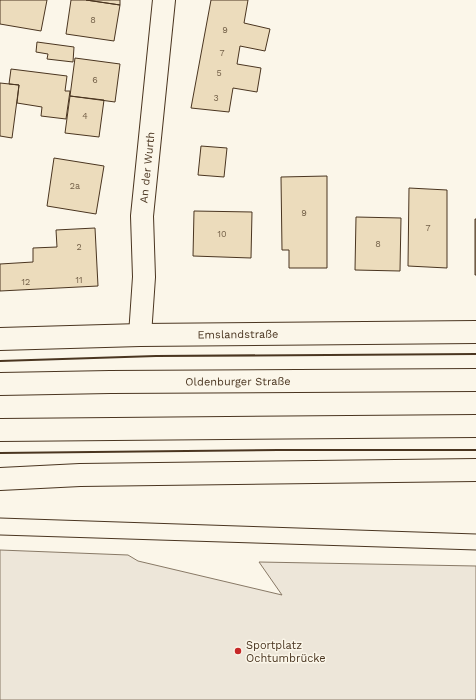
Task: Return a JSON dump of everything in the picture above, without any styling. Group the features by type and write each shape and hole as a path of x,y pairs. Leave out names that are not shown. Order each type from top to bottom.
{"main road":[{"name":"An der Wurth","path":"140,335 144,277 142,216 164,0"},
{"name":"Emslandstraße","path":"0,338 140,335 476,332"},
{"name":"Oldenburger Straße","path":"0,384 476,380"},
{"path":"0,430 476,426"},
{"path":"0,479 80,475 476,470"}],"shaded area":[{"name":"Sportplatz Ochtumbrücke","path":"0,550 128,555 138,561 282,595 259,562 476,566 476,700 0,700"}],"building":[{"path":"0,0 47,0 41,31 0,24"},
{"path":"71,0 86,0 120,5 114,41 66,34"},
{"path":"86,0 120,0 120,5"},
{"path":"211,0 248,0 244,23 270,29 265,51 240,46 237,64 261,68 257,92 233,88 229,112 191,108"},
{"path":"37,42 74,47 73,62 47,59 48,54 36,52"},
{"path":"75,58 120,64 115,102 70,96"},
{"path":"11,69 67,76 65,91 70,91 66,119 41,116 42,107 17,103 19,85 9,84"},
{"path":"0,83 19,85 12,138 0,136"},
{"path":"70,96 104,100 99,137 65,133"},
{"path":"201,146 227,148 224,177 198,175"},
{"path":"54,158 104,166 96,214 47,206"},
{"path":"327,176 327,268 289,268 289,250 282,250 281,177"},
{"path":"409,188 447,190 447,268 408,266"},
{"path":"194,211 252,212 251,258 193,256"},
{"path":"356,217 401,218 400,271 355,270"},
{"path":"476,219 476,275 475,275"},
{"path":"95,228 98,286 0,291 0,264 33,262 33,248 57,247 56,230"}],"tram line":[{"path":"0,518 476,534"},
{"path":"0,535 476,550"}],"wall":[{"path":"0,361 156,356 476,354"},
{"path":"0,453 278,450 476,450"}],"place":[{"name":"Sportplatz Ochtumbrücke","path":"238,651"}]}
